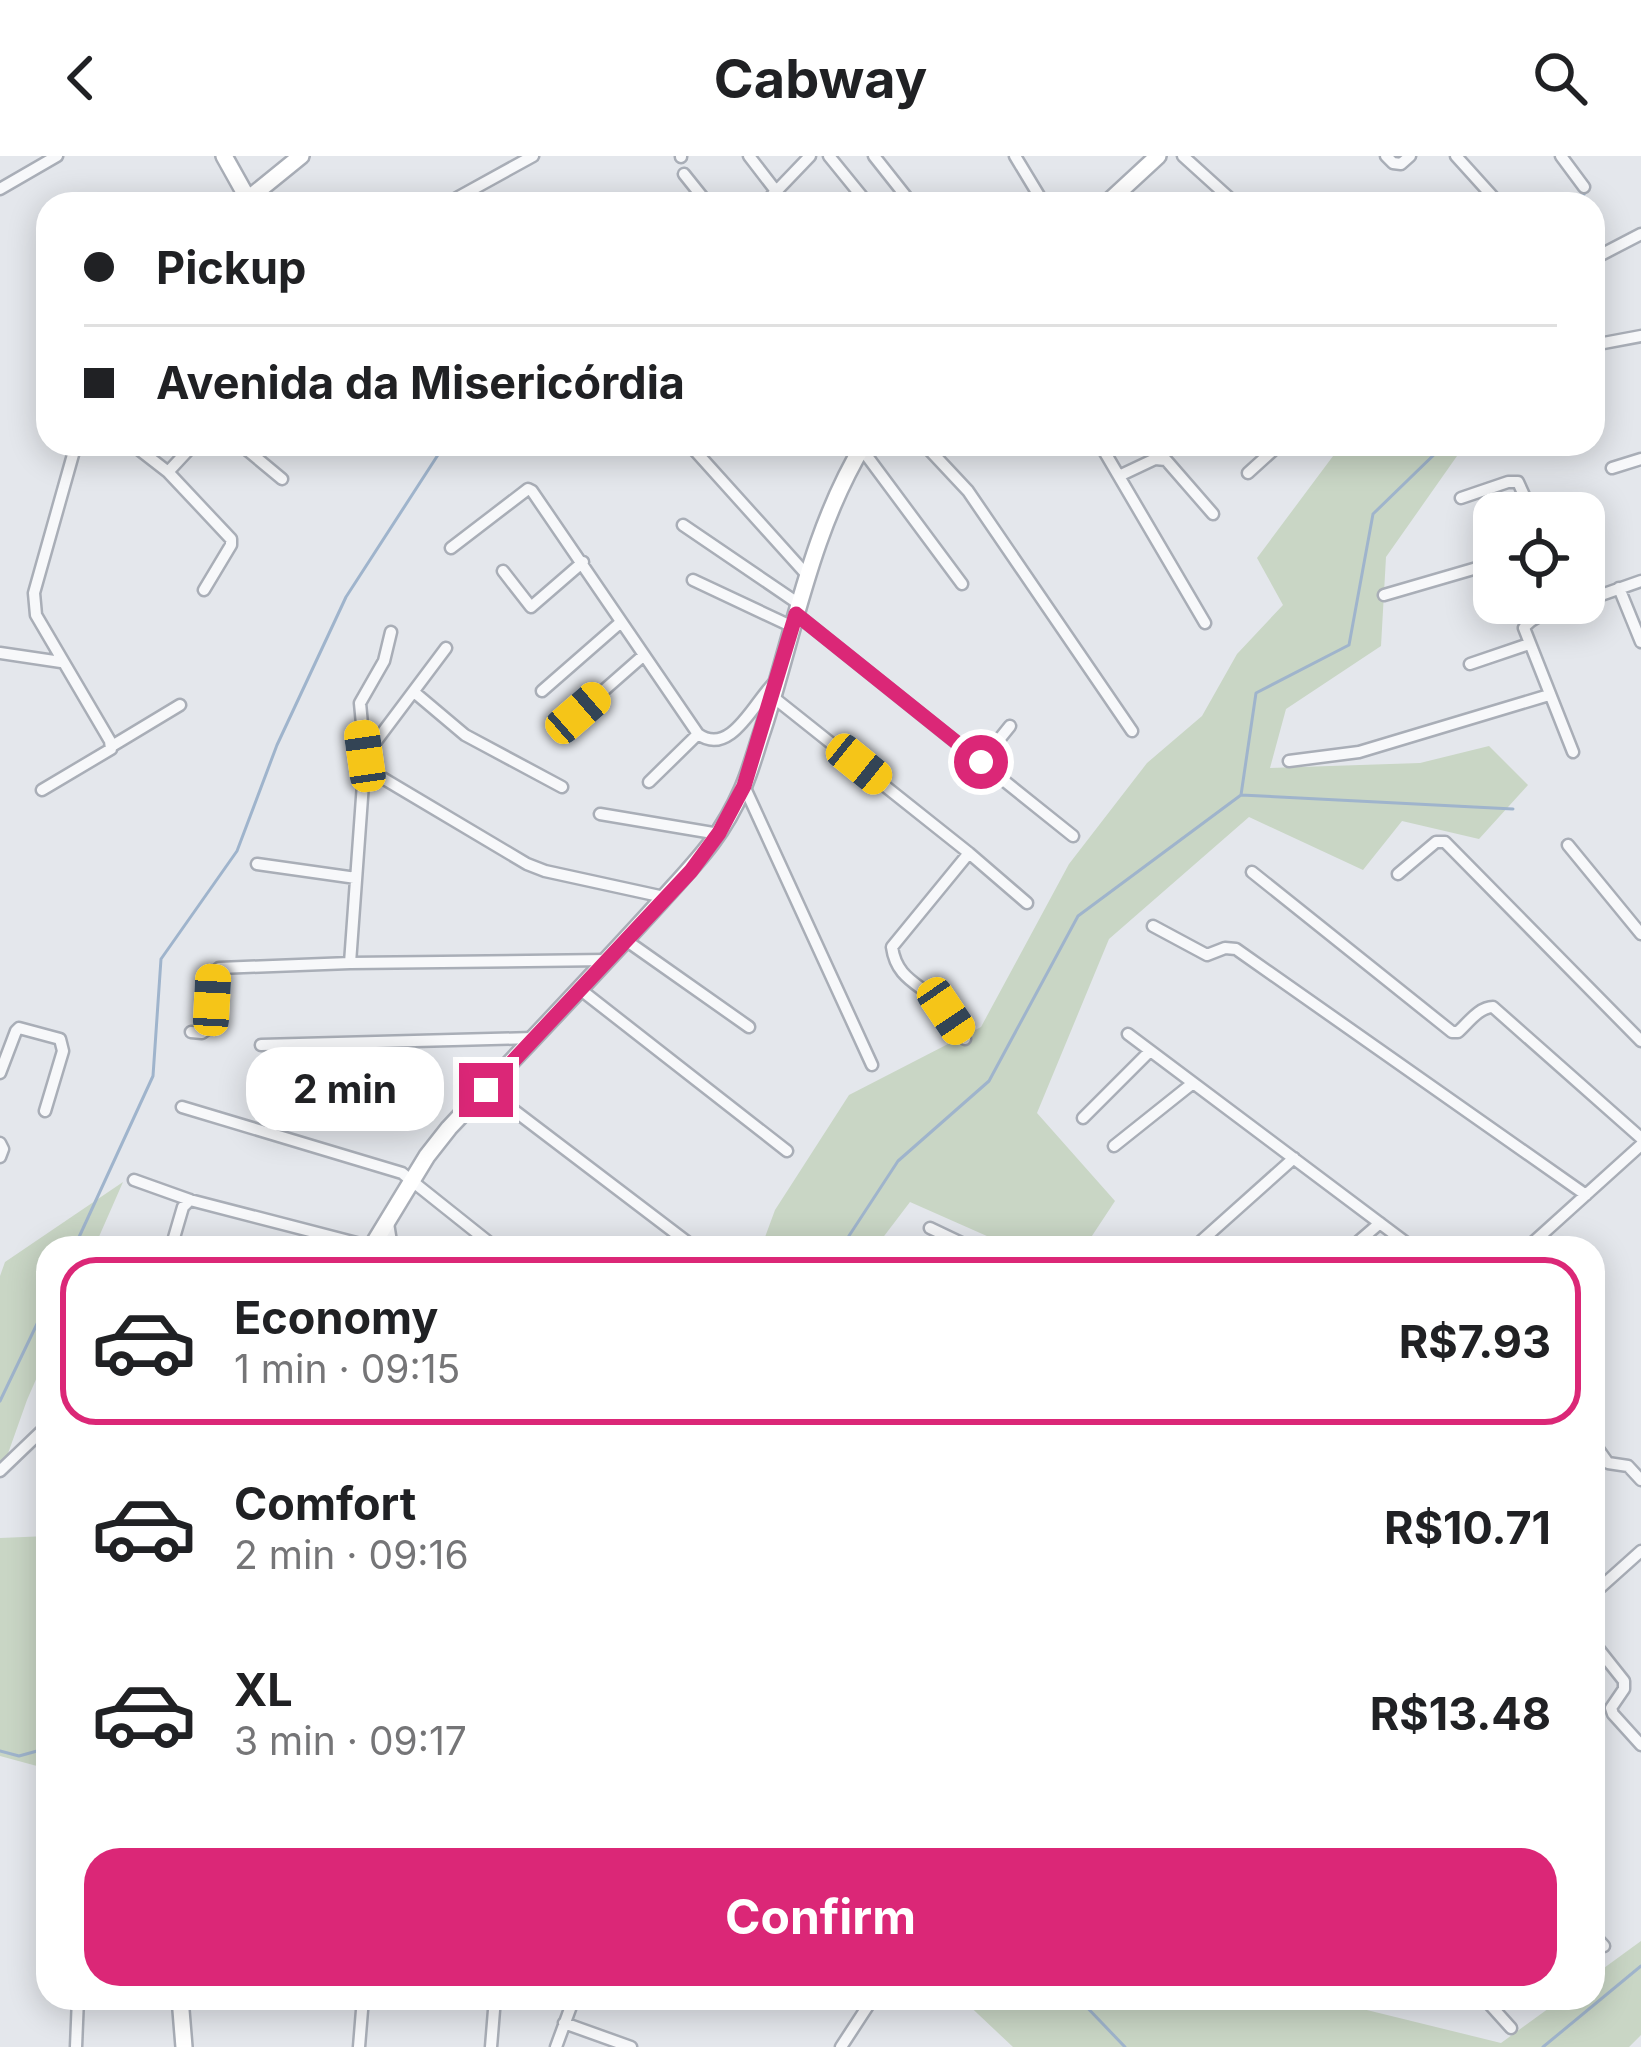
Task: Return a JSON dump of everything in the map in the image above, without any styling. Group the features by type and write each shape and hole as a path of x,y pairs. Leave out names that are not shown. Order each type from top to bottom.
{"street":[{"path":"0,189 57,156"},
{"path":"224,156 242,192"},
{"path":"259,192 301,156"},
{"path":"468,192 533,156"},
{"path":"748,156 776,191 810,156"},
{"path":"829,156 858,192"},
{"path":"874,156 902,192"},
{"path":"1015,156 1037,192"},
{"path":"1119,192 1158,156"},
{"path":"1183,156 1223,192"},
{"path":"1386,156 1401,164 1410,156"},
{"path":"1456,156 1489,192"},
{"path":"1561,156 1584,187"},
{"path":"684,174 698,192"},
{"path":"1605,253 1641,234"},
{"path":"1605,343 1641,336"},
{"path":"73,456 34,592 36,615 111,747"},
{"path":"147,456 231,539 205,590"},
{"path":"168,472 183,456"},
{"path":"254,456 282,479"},
{"path":"700,456 807,575"},
{"path":"379,1236 438,1142 691,871 719,833 744,786 807,575 857,456"},
{"path":"869,456 962,584"},
{"path":"935,456 968,491 1132,731"},
{"path":"1107,456 1205,623"},
{"path":"1248,473 1267,456"},
{"path":"1612,468 1641,458"},
{"path":"1119,476 1155,459 1166,460 1213,514"},
{"path":"1480,492 1514,481 1524,492"},
{"path":"452,548 528,489 707,741 729,734 779,679"},
{"path":"1461,498 1473,494"},
{"path":"683,525 1073,836"},
{"path":"503,571 531,607 583,562"},
{"path":"1384,595 1473,569"},
{"path":"693,580 796,615"},
{"path":"1605,593 1641,581"},
{"path":"1619,588 1641,642"},
{"path":"542,691 621,622"},
{"path":"1526,624 1529,644 1573,752"},
{"path":"350,963 364,761 360,703 384,661 392,632"},
{"path":"1470,664 1529,644"},
{"path":"364,761 446,648"},
{"path":"0,653 61,662"},
{"path":"578,713 644,656"},
{"path":"413,692 465,735 562,787"},
{"path":"1289,760 1359,752 1549,695"},
{"path":"773,697 1027,903"},
{"path":"42,790 180,705"},
{"path":"981,762 1010,726"},
{"path":"649,782 698,734"},
{"path":"364,761 527,864 664,897"},
{"path":"744,786 872,1065"},
{"path":"600,814 719,833"},
{"path":"1398,874 1436,842 1445,842 1641,1041"},
{"path":"1568,845 1641,934"},
{"path":"965,1039 938,1001 904,977 892,947 969,853"},
{"path":"257,864 356,878"},
{"path":"1252,872 1451,1032 1493,1007 1641,1142 1540,1236"},
{"path":"1154,926 1207,955 1237,949 1586,1195"},
{"path":"627,940 749,1027"},
{"path":"191,1032 202,1033 211,1024 214,970 607,960"},
{"path":"581,990 788,1151"},
{"path":"0,1073 19,1028 60,1039 63,1051 45,1111"},
{"path":"1128,1034 1398,1236"},
{"path":"260,1045 534,1038"},
{"path":"1083,1118 1150,1051"},
{"path":"1114,1146 1193,1083"},
{"path":"486,1090 679,1236"},
{"path":"182,1107 381,1165 412,1179 481,1236"},
{"path":"0,1143 0,1157"},
{"path":"1207,1236 1294,1158"},
{"path":"134,1180 190,1200 329,1236"},
{"path":"175,1236 183,1207 190,1200"},
{"path":"388,1223 390,1236"},
{"path":"1365,1236 1380,1223"},
{"path":"930,1228 947,1236"},
{"path":"0,1471 36,1436"},
{"path":"1605,1458 1628,1466 1641,1480"},
{"path":"1605,1583 1641,1551"},
{"path":"1605,1657 1624,1681 1611,1711 1641,1745"},
{"path":"76,2047 78,2010"},
{"path":"181,2010 184,2047"},
{"path":"359,2047 362,2010"},
{"path":"491,2047 494,2010"},
{"path":"556,2047 569,2010"},
{"path":"842,2047 865,2010"},
{"path":"1494,2010 1511,2029"},
{"path":"564,2023 631,2047"}],"green space":[{"path":"1333,456 1457,456 1386,557 1381,646 1286,709 1270,768 1420,763 1489,746 1528,785 1479,839 1402,821 1363,870 1249,817 1109,939 1037,1113 1115,1201 1092,1236 987,1236 910,1202 884,1236 765,1236 775,1210 849,1095 981,1027 1069,864 1147,763 1202,716 1237,654 1283,605 1257,558"},
{"path":"123,1182 99,1236 43,1236"},
{"path":"36,1241 36,1379 0,1476 0,1276 5,1262"},
{"path":"36,1536 36,1766 0,1756 0,1538"},
{"path":"1641,1941 1641,2035 1629,2047 1013,2047 974,2010 1367,2010 1501,2043 1546,2010 1605,2010 1605,1967"}],"waterway":[{"path":"80,1236 153,1076 161,959 237,851 277,745 346,597 437,456"},
{"path":"1241,795 1256,693 1349,645 1373,514 1433,456"},
{"path":"849,1236 898,1161 989,1081 1078,916 1241,795 1513,809"},
{"path":"0,1401 36,1326"},
{"path":"0,1751 19,1756 36,1751"},
{"path":"1605,1996 1641,1966"},
{"path":"1090,2010 1125,2047"},
{"path":"1543,2047 1588,2010"}],"route":[{"path":"486,1090 691,871 719,833 744,786 796,614 981,762"}]}
